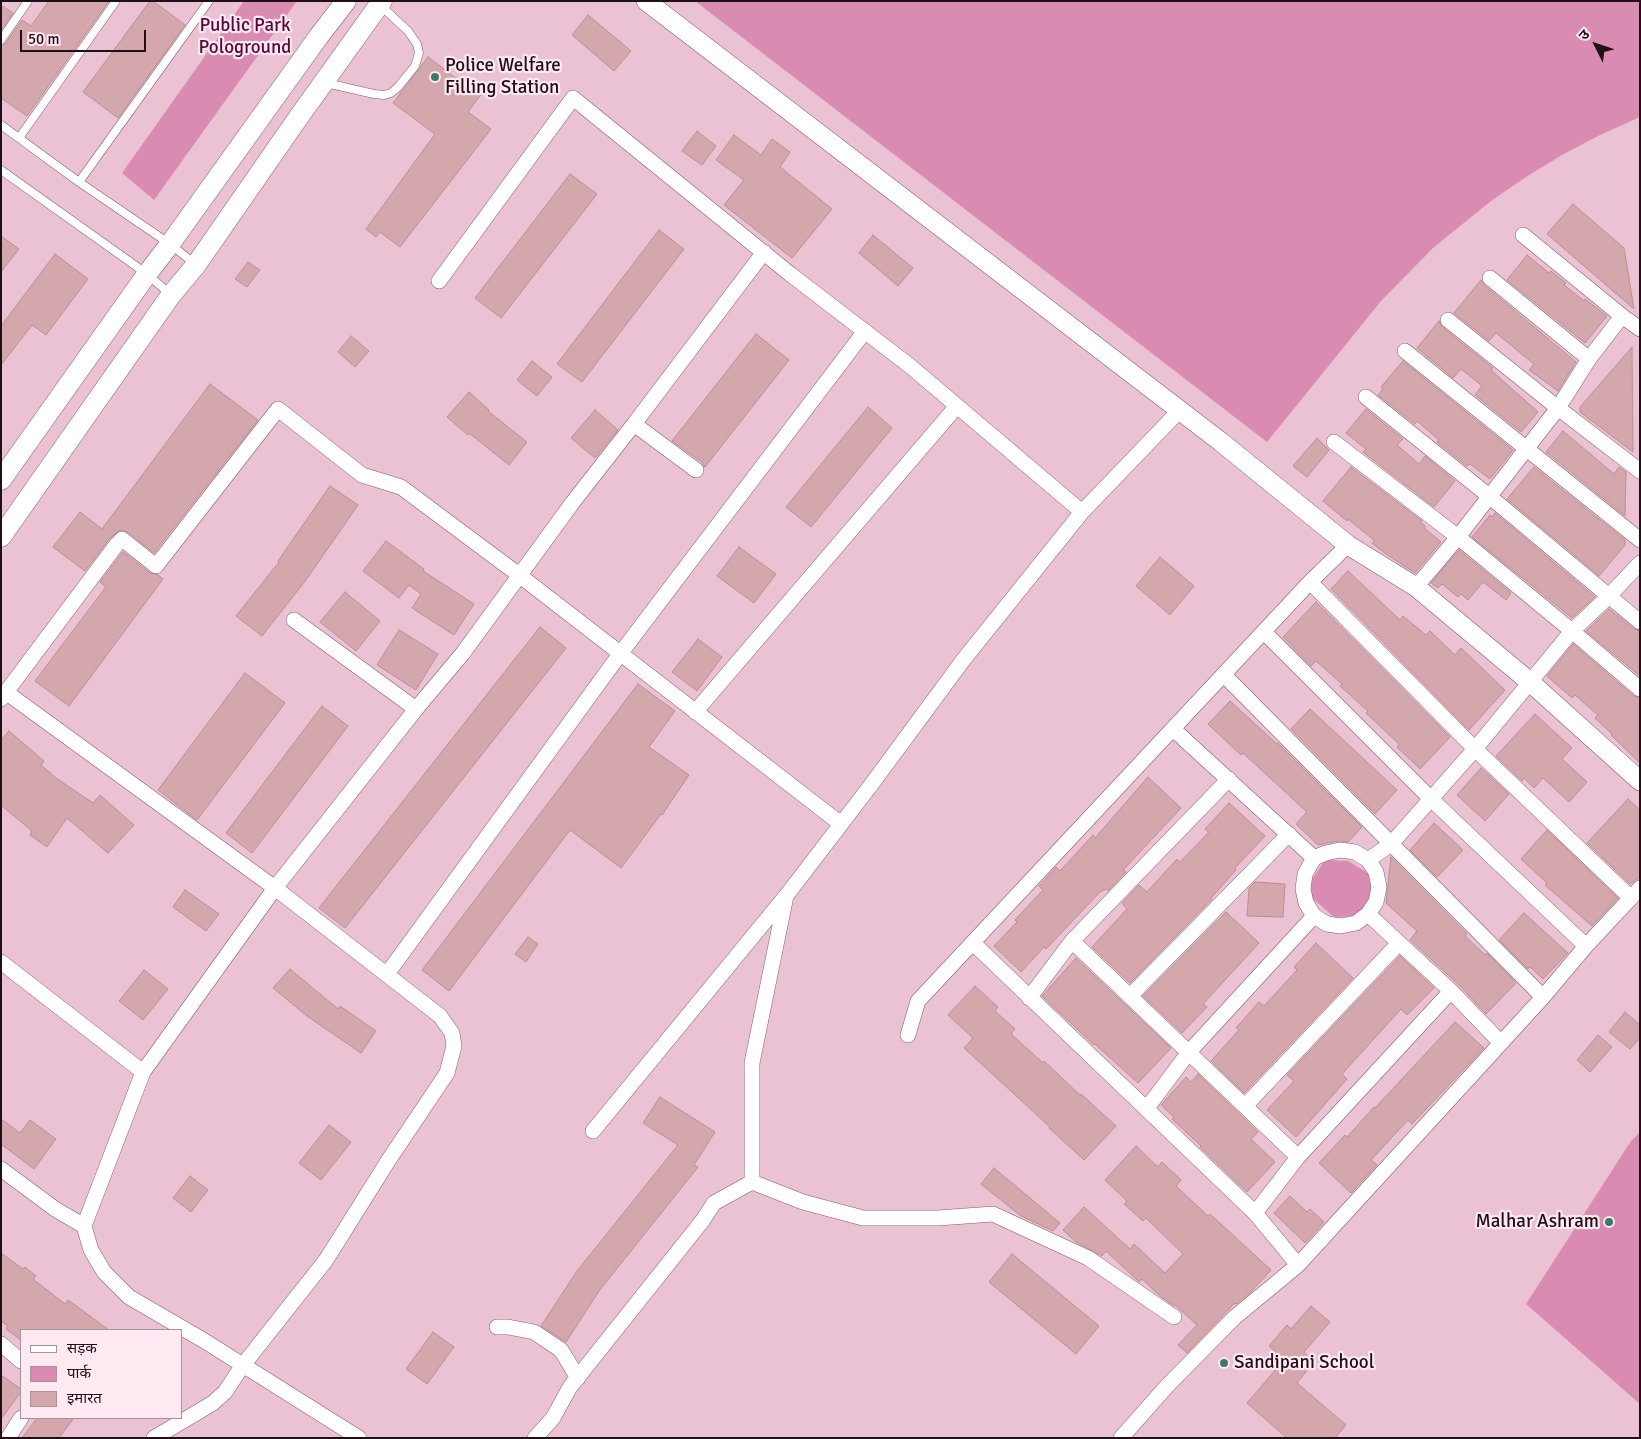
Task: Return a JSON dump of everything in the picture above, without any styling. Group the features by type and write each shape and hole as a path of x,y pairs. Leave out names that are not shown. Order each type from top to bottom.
{"main road":[{"path":"1,480 147,274 346,1"},
{"path":"1,537 170,296 196,265 381,3"}],"street":[{"path":"646,1 1180,410 1348,545 1416,587 1530,682 1640,781"},
{"path":"439,280 573,98 764,252 910,366 1082,512"},
{"path":"1523,235 1622,316 1640,328"},
{"path":"359,1438 129,1296 104,1272 91,1250 84,1226 143,1072 275,888 416,709 463,653 519,575 764,252"},
{"path":"1490,278 1589,359"},
{"path":"1416,587 1458,537 1558,408 1589,359 1622,316"},
{"path":"1448,320 1640,471"},
{"path":"388,974 620,654 865,331"},
{"path":"1405,351 1640,540"},
{"path":"1366,398 1489,496 1640,622"},
{"path":"695,712 956,406"},
{"path":"154,1438 213,1403 225,1392 243,1365 326,1260 388,1161 447,1073 454,1046 452,1033 440,1016 388,974 275,888 4,696 117,544 122,540 156,566 278,409 362,475 401,488 519,575 841,824"},
{"path":"593,1131 786,896 964,659 1082,512 1180,410"},
{"path":"634,424 696,470"},
{"path":"1334,442 1458,537 1640,690"},
{"path":"908,1035 918,1001 1310,582 1348,545"},
{"path":"1368,860 1391,844 1476,749 1572,631 1640,562"},
{"path":"1121,1438 1167,1386 1235,1317 1298,1265 1636,893 1476,749 1310,582"},
{"path":"294,620 416,709"},
{"path":"1264,632 1431,799 1586,946"},
{"path":"1224,674 1543,997"},
{"path":"1173,728 1314,858"},
{"path":"1029,998 1072,941 1229,779"},
{"path":"1130,996 1289,834"},
{"path":"1340,850 1355,852 1368,860 1376,872 1379,887 1376,902 1368,914 1356,923 1341,926 1327,924 1314,916 1306,904 1302,889 1305,874 1314,858 1340,850"},
{"path":"752,1182 752,1063 786,896"},
{"path":"1368,914 1451,991 1501,1043"},
{"path":"1146,1108 1188,1052 1314,916"},
{"path":"1072,941 1298,1157"},
{"path":"973,943 1255,1213 1298,1265"},
{"path":"1245,1106 1399,943"},
{"path":"1,962 143,1072"},
{"path":"1255,1213 1298,1157 1451,991"},
{"path":"1,1169 55,1210 84,1226"},
{"path":"752,1182 803,1202 862,1218 938,1218 993,1214 1088,1258 1174,1317"},
{"path":"534,1438 553,1418 570,1388 703,1220 714,1203 752,1182"},
{"path":"497,1327 534,1332 561,1350 578,1378"},
{"path":"1,1344 20,1360"},
{"path":"8,1438 20,1419"}],"lane":[{"path":"1,40 28,1"},
{"path":"19,138 116,1"},
{"path":"79,182 209,1"},
{"path":"323,83 384,95 391,93 398,87 414,66 420,53 417,44 408,31 381,3"},
{"path":"1,125 79,182 170,244 196,265"},
{"path":"1,170 147,274 170,296"}],"green space":[{"name":"Public Park Pologround","path":"244,1 297,1 154,200 122,173"},
{"path":"695,1 1640,1 1640,117 1562,155 1526,177 1491,201 1433,248 1381,301 1267,442"},
{"path":"1325,860 1348,861 1375,877 1370,900 1362,916 1334,917 1312,898 1311,881"},
{"name":"Malhar Ashram","path":"1640,1132 1640,1404 1526,1304 1631,1141"}],"building":[{"path":"49,1 109,1 27,116 1,98 1,46 6,43 22,20 31,26"},
{"path":"150,1 153,1 185,25 118,118 83,92"},
{"path":"1,5 13,13 1,30"},
{"path":"588,15 631,51 614,71 572,35"},
{"path":"428,57 469,88 474,81 485,89 468,112 491,129 400,247 380,232 376,237 366,229 435,134 393,103"},
{"path":"697,131 716,146 702,165 682,151"},
{"path":"734,135 761,155 772,139 790,152 780,167 832,209 792,258 724,205 744,180 716,160"},
{"path":"570,174 597,194 501,318 475,298"},
{"path":"1573,204 1624,248 1634,309 1547,234"},
{"path":"659,230 684,249 582,382 557,364"},
{"path":"873,235 913,268 898,286 859,253"},
{"path":"1,236 19,249 1,272"},
{"path":"55,254 88,279 46,335 32,325 1,365 1,326"},
{"path":"1527,255 1549,273 1551,271 1566,283 1564,285 1584,301 1585,299 1607,316 1585,343 1507,280"},
{"path":"248,262 260,270 247,287 235,279"},
{"path":"1481,280 1484,285 1576,362 1558,391 1529,370 1534,364 1496,333 1489,341 1454,313"},
{"path":"1439,321 1442,327 1493,368 1491,370 1538,412 1521,432 1475,395 1482,386 1461,369 1453,378 1417,348"},
{"path":"756,334 789,360 705,467 702,462 672,441"},
{"path":"351,336 369,351 355,367 338,352"},
{"path":"1632,347 1633,452 1580,412 1580,407"},
{"path":"532,361 552,377 537,396 517,380"},
{"path":"1403,361 1513,450 1490,479 1470,464 1467,466 1437,442 1439,440 1417,421 1415,424 1378,395 1383,389 1381,387"},
{"path":"210,384 258,420 154,553 128,532 120,530 110,538 85,571 53,547 80,512 102,529"},
{"path":"469,392 488,411 527,442 509,465 447,417"},
{"path":"868,407 892,428 811,527 786,507"},
{"path":"1366,409 1403,439 1397,445 1419,464 1425,456 1455,481 1434,507 1363,452 1366,449 1346,433"},
{"path":"595,410 618,430 595,458 571,438"},
{"path":"1563,431 1614,474 1619,467 1626,472 1625,516 1546,452"},
{"path":"1317,438 1329,450 1307,477 1293,466"},
{"path":"1351,467 1422,521 1420,522 1425,526 1424,528 1441,542 1415,573 1386,554 1372,543 1375,541 1323,501"},
{"path":"1534,467 1625,540 1625,545 1599,576 1507,499"},
{"path":"330,486 358,505 306,580 262,636 236,616 279,562"},
{"path":"1495,513 1595,597 1572,618 1472,537 1490,515 1492,517"},
{"path":"386,541 424,569 423,571 474,604 454,635 412,608 421,594 409,585 399,598 363,571"},
{"path":"739,547 776,574 754,603 717,576"},
{"path":"1459,550 1511,593 1506,600 1483,582 1468,600 1461,594 1458,597 1442,584 1438,588 1431,583"},
{"path":"123,552 150,573 158,575 163,579 69,706 35,681 106,587 100,582"},
{"path":"1160,557 1194,586 1170,615 1136,586"},
{"path":"1348,571 1400,620 1403,616 1426,635 1430,631 1455,655 1461,648 1505,690 1469,730 1331,589"},
{"path":"345,592 380,621 356,651 320,622"},
{"path":"1316,602 1450,737 1420,769 1397,747 1399,744 1366,713 1368,711 1340,686 1342,684 1316,661 1311,666 1283,637"},
{"path":"1609,609 1634,629 1640,631 1640,676 1586,631"},
{"path":"540,627 566,648 345,928 319,908"},
{"path":"399,630 438,654 416,690 377,665"},
{"path":"698,639 722,657 697,691 672,672"},
{"path":"1573,644 1634,696 1640,698 1640,763 1595,718 1598,715 1575,695 1572,698 1547,676"},
{"path":"245,673 285,703 197,820 158,790"},
{"path":"638,684 675,711 649,747 689,775 662,815 621,868 570,830 449,991 422,970"},
{"path":"1230,701 1278,743 1362,827 1348,842 1338,841 1318,845 1296,824 1307,812 1243,753 1241,755 1208,724"},
{"path":"322,706 348,726 252,853 226,833"},
{"path":"1310,709 1397,790 1375,814 1291,729"},
{"path":"1535,714 1572,748 1562,759 1587,782 1569,802 1543,778 1534,788 1524,778 1522,781 1496,756"},
{"path":"9,731 44,761 41,765 56,778 93,803 100,795 134,825 108,853 67,818 47,847 30,835 32,831 1,805 1,740"},
{"path":"1481,768 1509,794 1485,821 1457,795"},
{"path":"1148,777 1181,808 1123,870 1126,872 1108,891 1106,889 1100,892 1046,949 1044,947 1021,972 994,946 1017,922 1015,920 1043,890 1039,886 1056,867 1060,871 1093,835 1095,838"},
{"path":"1628,799 1640,810 1640,877 1630,884 1587,843"},
{"path":"1229,803 1265,836 1235,868 1236,870 1212,899 1130,983 1092,947 1127,909 1122,903 1139,885 1147,892 1177,859 1180,862 1209,832 1205,829"},
{"path":"1434,823 1463,850 1437,877 1410,850"},
{"path":"1547,830 1618,898 1592,926 1545,885 1547,883 1521,859"},
{"path":"1391,857 1467,934 1465,936 1485,955 1487,953 1516,983 1486,1014 1458,984 1410,940 1417,931 1386,903"},
{"path":"1255,882 1285,884 1283,917 1247,916 1249,888"},
{"path":"185,890 219,914 206,931 173,907"},
{"path":"1226,912 1259,943 1203,1004 1207,1007 1182,1033 1143,996"},
{"path":"1524,913 1568,953 1543,979 1530,967 1528,969 1499,940"},
{"path":"528,937 538,944 526,962 515,954"},
{"path":"1316,943 1353,978 1244,1093 1211,1061 1239,1030 1236,1028 1259,1002 1264,1006 1297,970 1294,967"},
{"path":"1400,956 1434,988 1407,1015 1401,1009 1342,1074 1347,1079 1296,1137 1267,1110 1294,1081 1287,1075"},
{"path":"1076,958 1171,1048 1138,1083 1042,996"},
{"path":"290,969 338,1009 340,1006 376,1031 361,1053 307,1016 273,988"},
{"path":"144,970 168,989 143,1020 119,1001"},
{"path":"975,986 998,1007 995,1011 1015,1029 1011,1034 1116,1126 1084,1160 964,1048 973,1038 948,1015"},
{"path":"1625,1012 1640,1025 1640,1038 1630,1049 1609,1032"},
{"path":"1455,1022 1484,1048 1412,1124 1408,1120 1371,1160 1377,1165 1351,1193 1319,1163 1345,1135 1347,1137 1375,1108"},
{"path":"1598,1035 1612,1047 1590,1072 1577,1060"},
{"path":"1198,1074 1258,1132 1251,1139 1275,1162 1247,1192 1172,1119 1174,1117 1161,1105 1186,1077 1191,1082"},
{"path":"660,1097 715,1132 694,1165 698,1167 599,1291 566,1342 541,1326 577,1271 678,1145 643,1123"},
{"path":"1,1119 20,1133 30,1120 56,1139 34,1169 1,1144"},
{"path":"329,1125 351,1142 321,1180 299,1163"},
{"path":"1136,1146 1158,1167 1162,1162 1181,1180 1176,1186 1208,1216 1210,1214 1271,1270 1251,1292 1235,1303 1187,1353 1178,1345 1197,1325 1142,1279 1139,1282 1106,1251 1102,1256 1076,1242 1063,1230 1084,1207 1130,1249 1134,1244 1165,1273 1183,1254 1146,1218 1143,1221 1124,1204 1127,1201 1105,1180"},
{"path":"994,1168 1060,1223 1053,1231 1021,1216 981,1184"},
{"path":"190,1176 208,1190 191,1212 173,1198"},
{"path":"1290,1196 1307,1212 1310,1209 1324,1222 1305,1243 1274,1213"},
{"path":"1,1253 23,1269 25,1267 36,1276 33,1279 65,1304 68,1300 108,1329 20,1329 20,1339 6,1329 8,1326 1,1321"},
{"path":"1012,1254 1099,1326 1076,1354 989,1282"},
{"path":"1311,1306 1330,1322 1304,1352 1314,1362 1297,1383 1346,1425 1335,1438 1287,1438 1247,1403 1284,1360 1269,1346 1287,1325 1291,1329"},
{"path":"433,1332 454,1347 427,1384 406,1369"},
{"path":"1,1375 20,1388 20,1393 1,1419"},
{"path":"36,1419 73,1419 59,1438 22,1438"}],"place":[{"name":"Police Welfare Filling Station","path":"435,77"},
{"name":"Malhar Ashram","path":"1609,1222"},
{"name":"Sandipani School","path":"1224,1363"}]}
